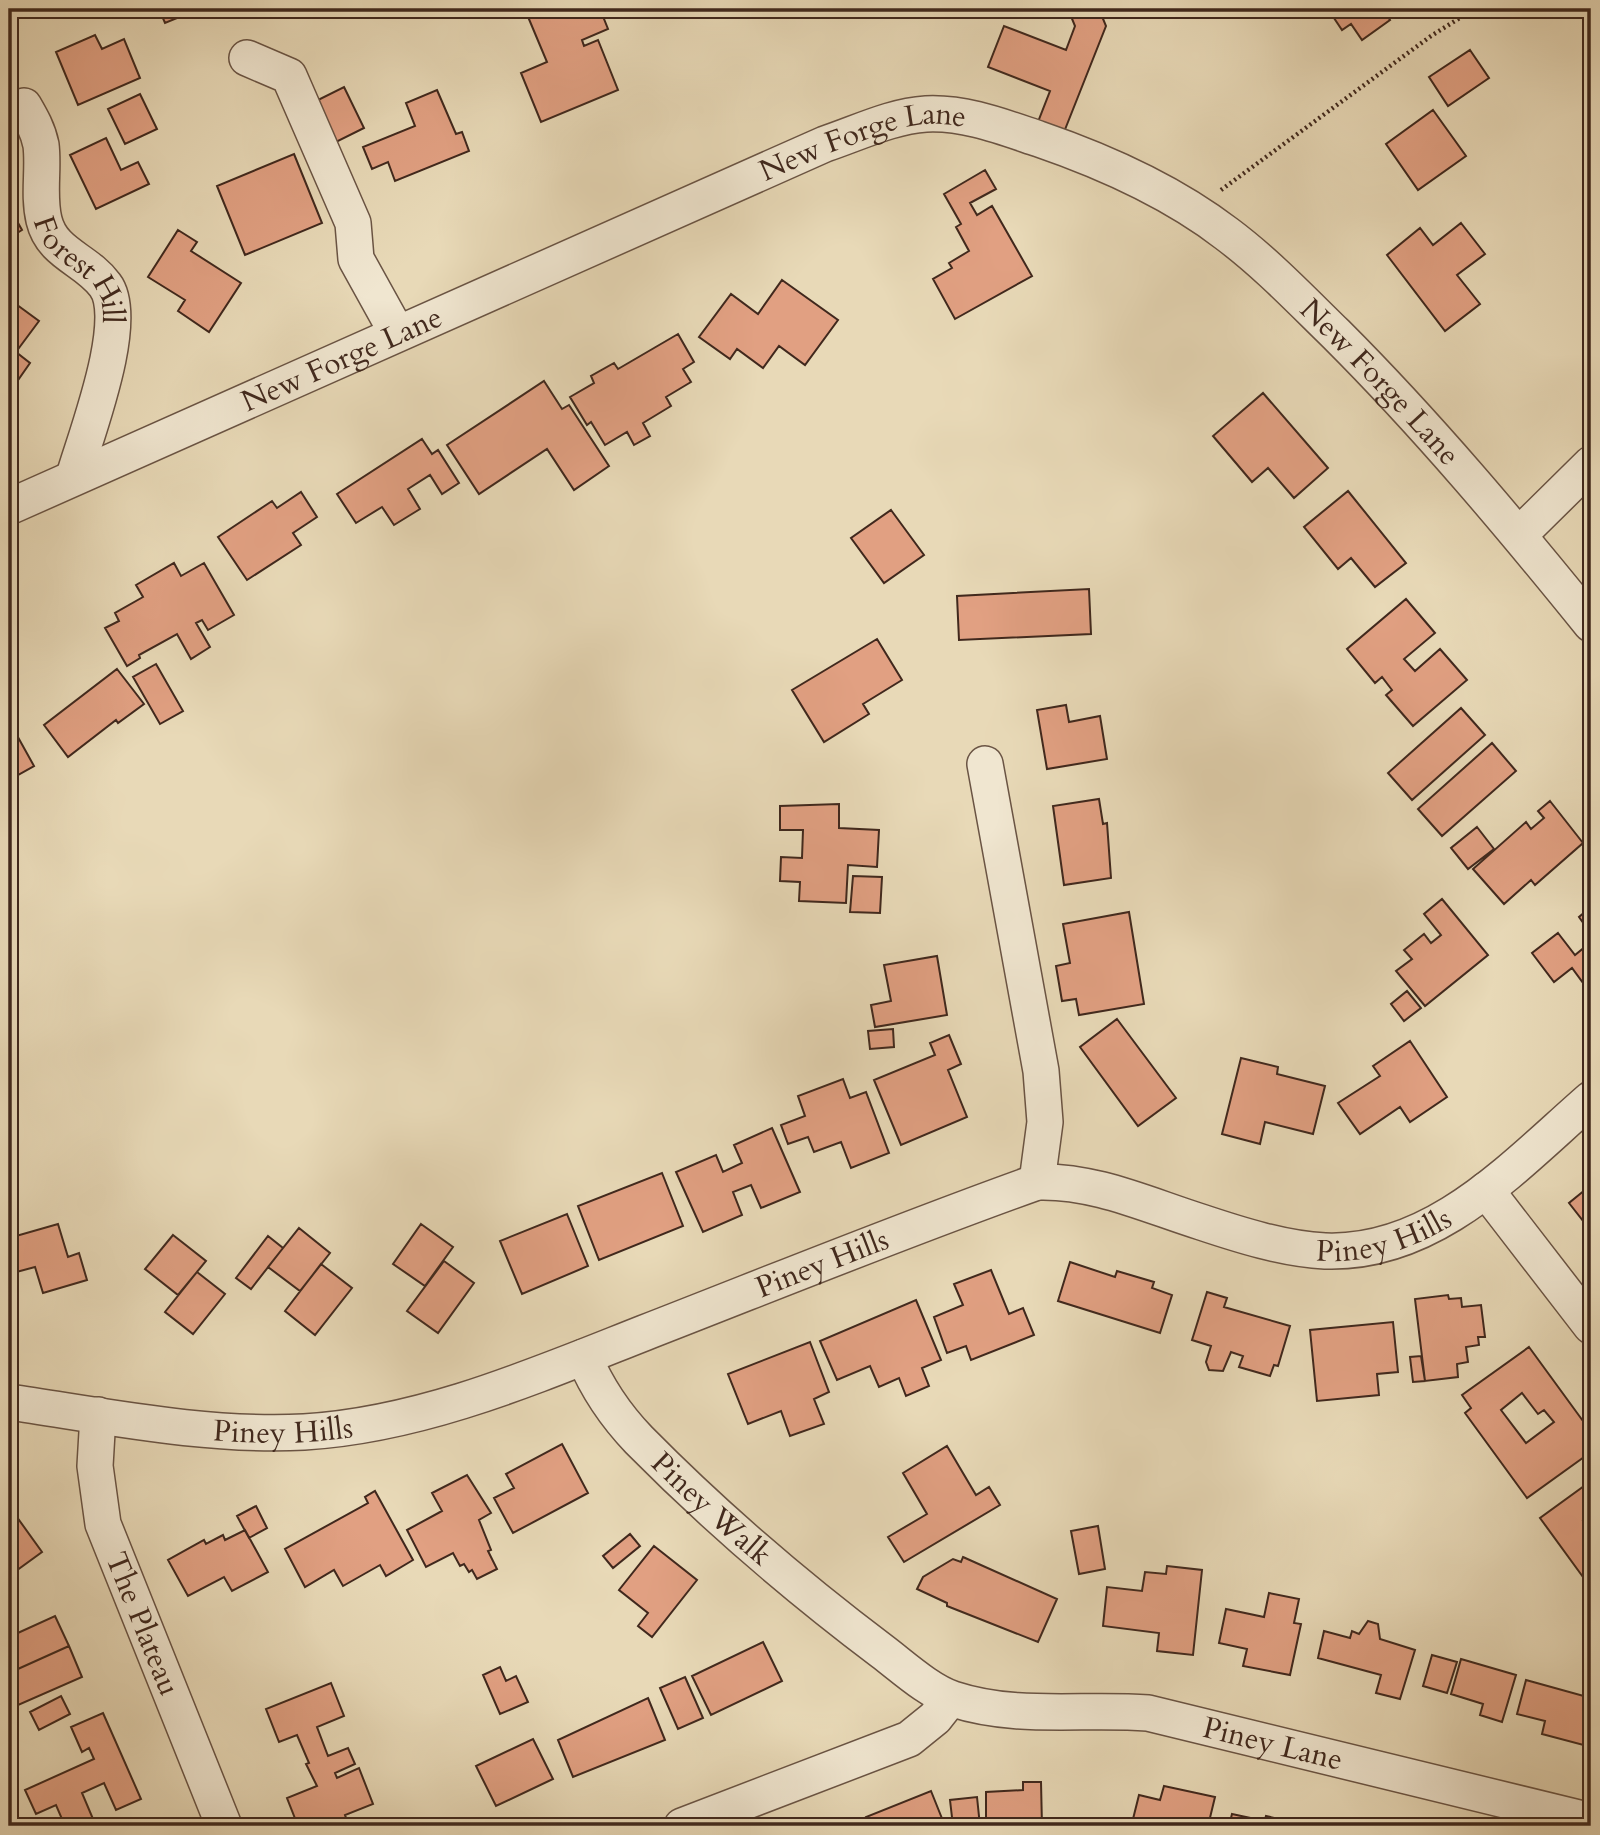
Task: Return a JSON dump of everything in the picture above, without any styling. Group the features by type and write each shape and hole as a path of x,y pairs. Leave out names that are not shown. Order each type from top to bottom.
{"street":[{"path":"247,58 289,76 353,223 356,260 397,333"},
{"name":"Forest Hill","path":"24,106 37,129 41,146 44,220 51,237 63,252 105,285 113,303 114,333 74,476"},
{"name":"New Forge Lane","path":"9,507 825,144 893,120 925,114 957,115 1059,146 1121,170 1226,233 1301,299 1434,435 1591,624"},
{"path":"1519,535 1591,464"},
{"path":"985,764 1041,1071 1045,1122 1037,1182"},
{"name":"Piney Hills","path":"9,1402 204,1429 303,1432 388,1420 471,1398 584,1357 1037,1182 1065,1181 1102,1189 1209,1225 1277,1243 1325,1251 1362,1249 1404,1238 1448,1217 1486,1190 1591,1099"},
{"path":"1486,1190 1591,1326"},
{"name":"Piney Walk","path":"584,1357 607,1401 639,1439 754,1545 863,1636"},
{"name":"The Plateau","path":"98,1415 95,1466 103,1524 223,1826"},
{"name":"Piney Lane","path":"863,1636 950,1699 1013,1712 1098,1709 1148,1713 1591,1821"},
{"path":"682,1826 909,1738 935,1718 950,1699"}],"path":[{"path":"1192,211 1431,36 1474,9"}],"building":[{"path":"159,9 199,9 165,23"},
{"path":"535,9 600,9 608,29 582,40 584,46 598,40 618,90 541,122 521,73 547,62 526,12"},
{"path":"1068,9 1099,9 1106,26 1064,132 1038,122 1050,91 988,67 1004,26 1066,50 1075,26"},
{"path":"1328,9 1382,9 1390,20 1362,40 1351,24 1342,30"},
{"path":"95,35 102,49 124,39 140,78 78,105 56,52"},
{"path":"1470,50 1489,78 1448,106 1429,77"},
{"path":"344,87 364,128 332,144 312,103"},
{"path":"437,90 456,134 462,132 469,151 395,181 388,162 372,169 363,147 415,126 406,103"},
{"path":"140,94 157,129 125,144 108,109"},
{"path":"1433,110 1466,156 1418,190 1386,144"},
{"path":"106,138 121,170 138,162 149,184 96,209 70,155"},
{"path":"294,154 322,223 245,255 217,186"},
{"path":"985,170 996,189 970,203 977,215 992,206 1032,276 955,319 933,279 952,268 949,263 969,251 956,227 961,224 944,194"},
{"path":"9,207 22,230 9,238"},
{"path":"1461,223 1485,254 1457,275 1480,304 1445,331 1387,255 1420,228 1433,245"},
{"path":"178,230 197,242 191,251 241,283 209,332 178,311 185,300 148,277"},
{"path":"782,280 838,320 805,365 779,346 763,368 737,349 730,359 699,337 731,294 758,314"},
{"path":"9,299 39,321 16,352 30,363 9,393"},
{"path":"678,334 694,362 683,369 691,382 666,397 671,406 643,423 650,436 634,445 627,432 605,445 591,422 587,425 570,397 594,383 591,376 614,363 618,369"},
{"path":"544,381 562,409 569,405 609,466 574,490 547,449 479,494 447,445"},
{"path":"1263,393 1328,468 1294,498 1268,468 1252,482 1213,436"},
{"path":"422,439 432,454 438,450 459,483 442,494 430,475 408,489 420,509 394,525 382,507 356,523 337,494"},
{"path":"1348,491 1406,563 1375,587 1351,558 1338,569 1304,527"},
{"path":"301,492 317,517 293,533 301,545 247,580 218,537 272,501 277,508"},
{"path":"891,510 924,555 884,583 851,538"},
{"path":"174,563 181,576 204,563 234,615 208,630 202,620 196,623 210,647 191,659 177,634 139,655 140,658 127,666 105,628 119,621 115,613 143,597 136,585"},
{"path":"1089,589 1091,634 959,640 957,596"},
{"path":"1406,599 1435,633 1404,659 1415,671 1440,649 1467,680 1413,726 1386,695 1392,690 1382,677 1375,683 1347,649"},
{"path":"877,639 902,680 863,704 869,714 824,742 792,690"},
{"path":"156,664 183,711 160,724 133,677"},
{"path":"117,669 144,704 118,723 116,720 68,757 44,725"},
{"path":"1066,705 1069,722 1100,716 1107,759 1047,769 1037,710"},
{"path":"1461,708 1485,735 1412,800 1388,773"},
{"path":"14,730 34,766 9,780 9,733"},
{"path":"1492,743 1516,771 1442,836 1418,809"},
{"path":"1099,799 1103,824 1107,823 1111,878 1064,885 1053,806"},
{"path":"1550,801 1583,843 1535,885 1531,880 1504,904 1473,869 1526,822 1531,829 1544,818 1538,811"},
{"path":"839,804 839,828 879,830 877,867 848,865 846,903 799,901 800,882 780,881 781,857 802,858 803,830 780,830 780,806"},
{"path":"1477,827 1494,849 1468,869 1451,848"},
{"path":"853,876 882,877 880,913 850,912"},
{"path":"1442,899 1488,955 1425,1006 1396,971 1412,959 1404,950 1424,934 1431,943 1441,935 1424,914"},
{"path":"1591,907 1591,934 1579,917"},
{"path":"1129,912 1144,1004 1079,1015 1076,999 1062,1001 1056,966 1070,963 1063,924"},
{"path":"1558,933 1575,955 1591,942 1589,991 1572,968 1554,982 1532,953"},
{"path":"937,956 947,1015 875,1027 871,1005 891,1001 884,965"},
{"path":"1407,991 1421,1008 1404,1021 1391,1004"},
{"path":"1117,1019 1176,1098 1138,1126 1080,1047"},
{"path":"893,1029 894,1047 870,1049 868,1031"},
{"path":"949,1035 961,1064 948,1070 967,1117 901,1145 874,1080 935,1055 930,1043"},
{"path":"1410,1041 1447,1097 1410,1122 1400,1107 1360,1134 1338,1103 1380,1076 1373,1066"},
{"path":"1241,1058 1278,1067 1277,1074 1325,1086 1313,1134 1265,1122 1260,1144 1222,1134"},
{"path":"843,1079 850,1098 866,1092 889,1153 851,1168 841,1142 814,1152 808,1137 788,1144 781,1125 805,1116 798,1096"},
{"path":"772,1128 800,1192 761,1208 751,1185 733,1192 742,1215 703,1232 676,1172 716,1155 723,1172 742,1163 734,1145"},
{"path":"662,1173 683,1226 599,1260 578,1206"},
{"path":"1591,1185 1591,1231 1569,1203"},
{"path":"567,1214 588,1266 522,1294 500,1241"},
{"path":"58,1224 68,1257 79,1253 87,1280 43,1293 35,1267 9,1274 9,1238"},
{"path":"421,1224 453,1247 425,1286 393,1264"},
{"path":"299,1228 330,1253 300,1291 268,1267"},
{"path":"173,1235 206,1261 178,1295 145,1269"},
{"path":"268,1236 283,1248 251,1289 236,1278"},
{"path":"444,1261 474,1283 438,1333 407,1311"},
{"path":"1070,1262 1115,1277 1117,1271 1154,1282 1152,1288 1172,1295 1160,1333 1058,1301"},
{"path":"321,1264 352,1288 315,1335 285,1311"},
{"path":"991,1270 1009,1314 1023,1308 1034,1335 971,1360 966,1346 947,1353 934,1317 963,1305 954,1284"},
{"path":"197,1272 225,1294 193,1334 165,1312"},
{"path":"9,1274 16,1298 9,1300"},
{"path":"1207,1292 1227,1298 1224,1307 1290,1326 1278,1366 1274,1365 1270,1376 1239,1367 1243,1356 1231,1352 1223,1371 1209,1370 1206,1362 1211,1346 1192,1340"},
{"path":"1448,1295 1449,1299 1461,1298 1462,1307 1481,1305 1485,1337 1478,1337 1479,1345 1466,1347 1468,1362 1457,1364 1458,1377 1425,1381 1415,1299"},
{"path":"916,1300 941,1360 922,1368 929,1386 906,1396 899,1378 879,1387 870,1366 837,1380 820,1341"},
{"path":"1393,1322 1398,1372 1377,1374 1379,1395 1317,1401 1310,1330"},
{"path":"810,1342 829,1392 814,1399 824,1424 790,1436 781,1411 748,1424 728,1374"},
{"path":"1529,1347 1591,1432 1591,1452 1527,1498 1465,1413 1471,1408 1462,1395","holes":["1522,1393 1538,1414 1544,1410 1554,1422 1526,1443 1501,1410"]},
{"path":"1421,1356 1425,1381 1413,1382 1410,1357"},
{"path":"562,1444 588,1493 513,1533 494,1498 514,1488 506,1474"},
{"path":"947,1446 976,1495 989,1487 1000,1505 904,1562 888,1537 927,1514 903,1473"},
{"path":"467,1475 491,1513 479,1520 491,1550 488,1551 497,1569 477,1579 472,1570 469,1572 464,1564 460,1566 453,1553 426,1567 407,1530 442,1511 432,1493"},
{"path":"1591,1481 1591,1515 1583,1521 1591,1533 1591,1588 1540,1518"},
{"path":"375,1491 413,1560 386,1576 380,1565 343,1586 334,1570 305,1587 285,1549 368,1503 365,1497"},
{"path":"9,1506 42,1552 9,1576"},
{"path":"256,1506 267,1528 249,1538 237,1516"},
{"path":"1098,1526 1105,1569 1079,1574 1071,1531"},
{"path":"245,1530 268,1572 232,1591 224,1577 188,1596 168,1560 204,1540 206,1544 223,1535 225,1540"},
{"path":"630,1534 640,1546 613,1568 603,1556"},
{"path":"654,1546 697,1580 652,1637 638,1626 648,1613 619,1590"},
{"path":"963,1557 1057,1599 1038,1642 947,1606 947,1603 917,1589 923,1577 953,1559 961,1562"},
{"path":"1167,1566 1202,1570 1193,1655 1157,1651 1159,1633 1103,1626 1107,1587 1142,1591 1145,1572 1166,1574"},
{"path":"1269,1593 1299,1599 1294,1623 1301,1624 1290,1675 1243,1666 1247,1649 1219,1643 1226,1609 1264,1617"},
{"path":"55,1616 69,1646 9,1673 9,1637"},
{"path":"1368,1621 1378,1624 1380,1639 1415,1650 1400,1699 1376,1693 1381,1675 1318,1658 1324,1631 1350,1638 1352,1631 1359,1634"},
{"path":"763,1642 782,1681 711,1715 692,1676"},
{"path":"69,1646 82,1677 9,1709 9,1673"},
{"path":"1432,1655 1457,1662 1447,1693 1423,1686"},
{"path":"1461,1659 1516,1675 1502,1722 1480,1715 1483,1704 1451,1694"},
{"path":"500,1667 506,1681 516,1676 528,1702 500,1714 483,1675"},
{"path":"685,1677 703,1718 678,1729 660,1688"},
{"path":"1526,1680 1591,1698 1591,1747 1542,1734 1545,1721 1517,1714"},
{"path":"331,1683 344,1716 317,1727 328,1756 348,1748 355,1764 335,1773 337,1778 359,1768 373,1804 345,1815 349,1826 298,1826 287,1798 317,1786 306,1764 309,1763 297,1735 279,1742 266,1709"},
{"path":"61,1696 70,1714 39,1730 30,1712"},
{"path":"648,1698 665,1740 573,1777 558,1740"},
{"path":"103,1713 141,1799 116,1810 104,1783 82,1793 96,1826 65,1826 56,1805 36,1814 25,1790 94,1759 89,1748 82,1752 71,1727"},
{"path":"533,1739 553,1779 496,1806 476,1766"},
{"path":"1023,1782 1041,1782 1042,1826 986,1826 986,1792 1023,1790"},
{"path":"1164,1786 1215,1797 1208,1826 1167,1826 1133,1819 1139,1795 1160,1800"},
{"path":"931,1791 945,1826 869,1826 866,1817"},
{"path":"977,1797 980,1826 953,1826 950,1800"},
{"path":"1232,1814 1260,1820 1258,1826 1229,1826"},
{"path":"1266,1816 1309,1826 1263,1826"}]}
